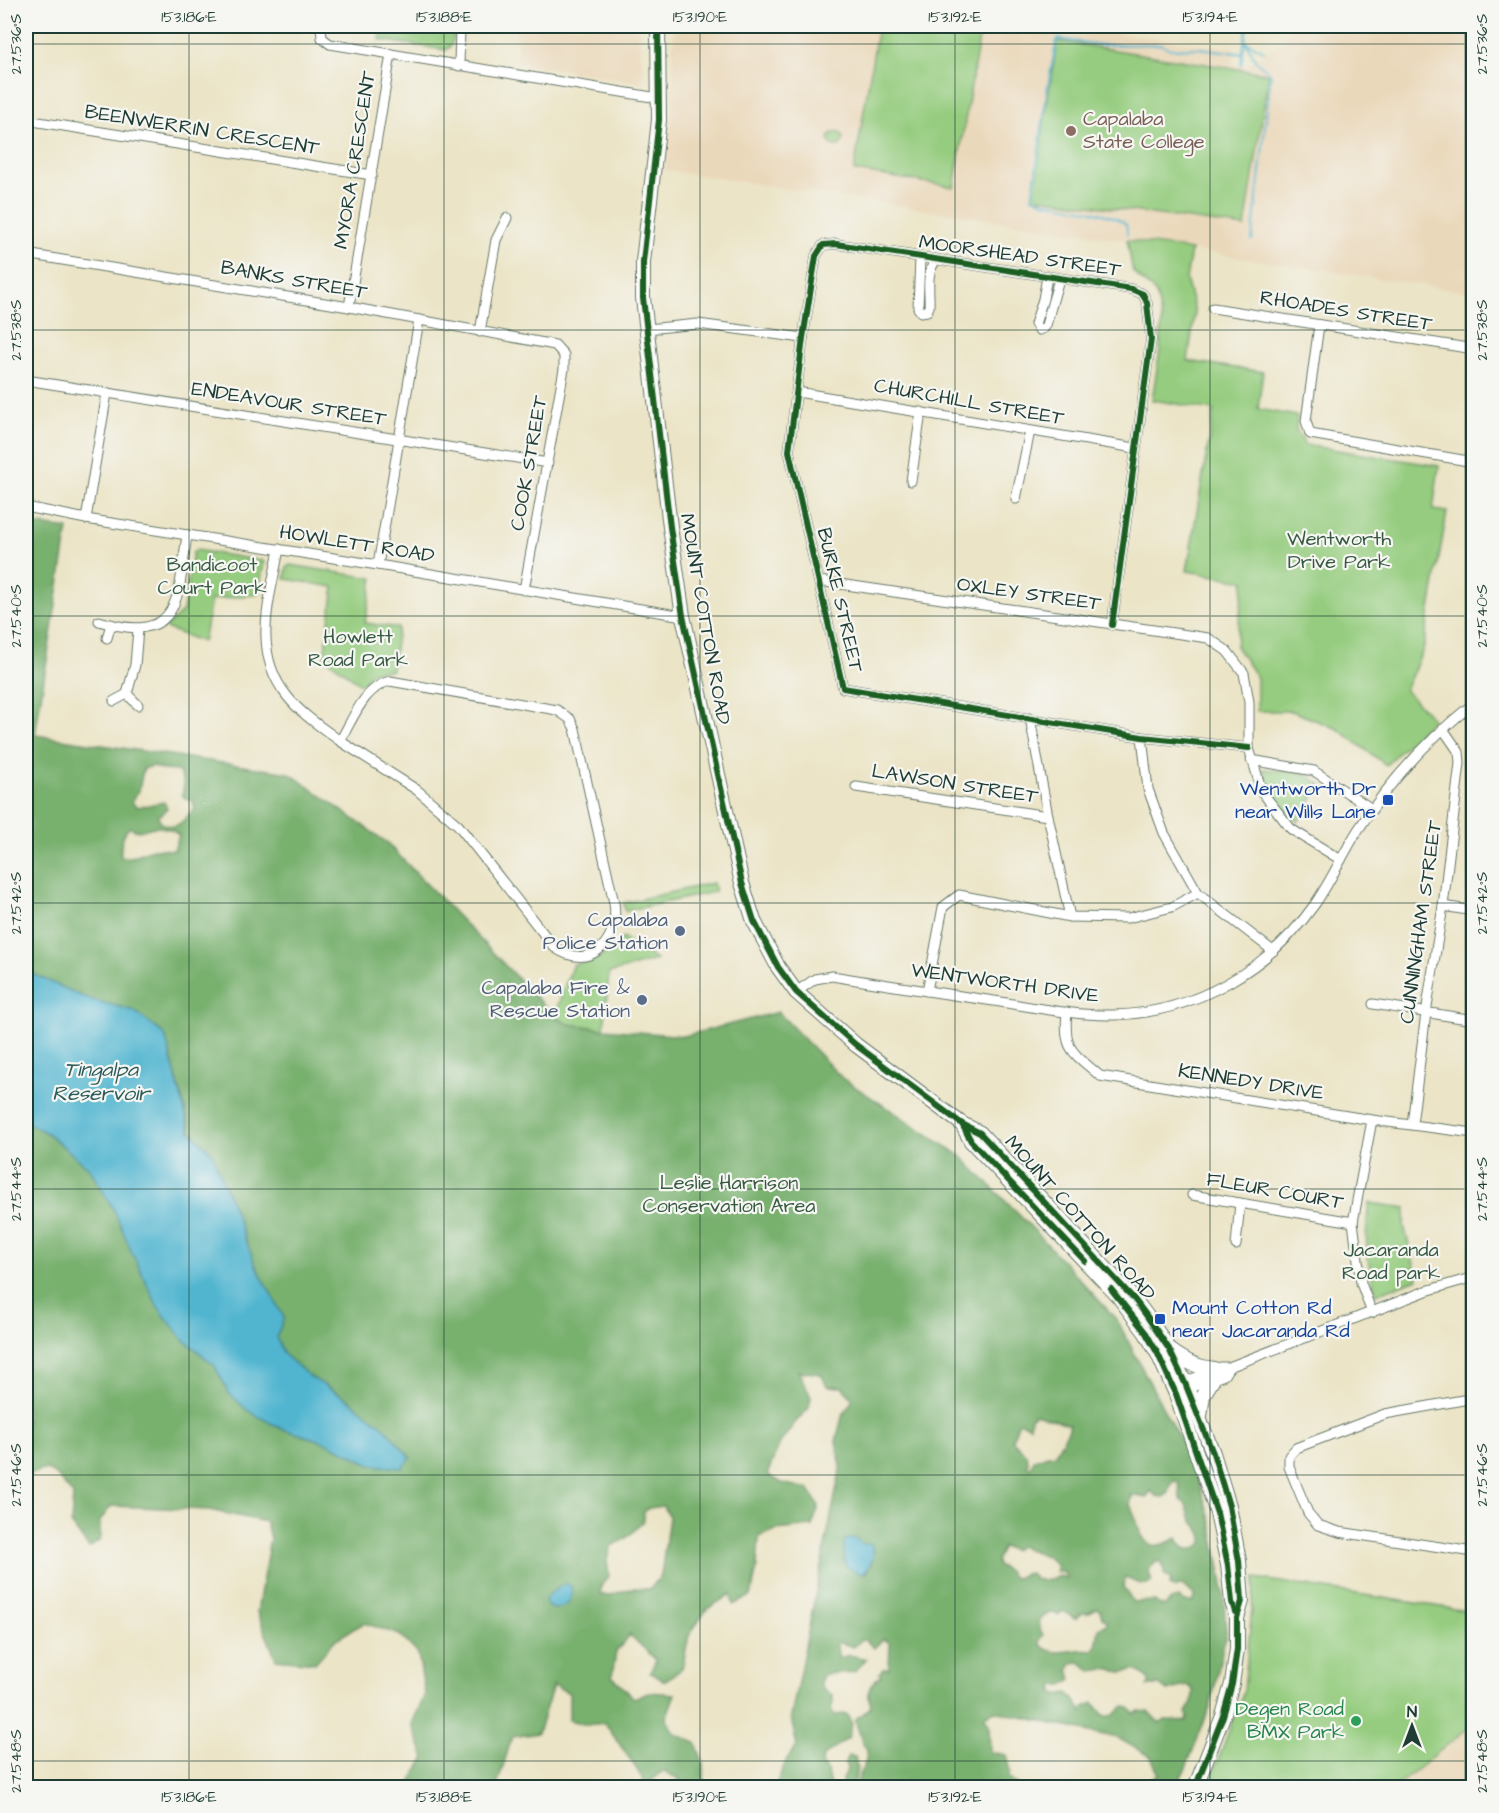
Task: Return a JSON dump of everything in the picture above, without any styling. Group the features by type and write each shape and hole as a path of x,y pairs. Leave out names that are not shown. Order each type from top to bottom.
{"main road":[{"name":"MOUNT COTTON ROAD","path":"658,26 659,120 643,270 647,330 683,616 742,883 754,921 778,967 796,992 856,1045 962,1124 980,1133 1126,1290 1146,1315 1169,1349 1217,1513 1228,1565 1232,1602 1237,1618"},
{"name":"MOUNT COTTON ROAD","path":"962,1124 971,1140 1130,1311 1200,1417 1222,1483 1235,1542 1242,1601 1237,1618 1237,1649 1232,1684 1223,1716 1195,1788"},
{"path":"1169,1349 1183,1360 1213,1374 1203,1395 1200,1417"}],"street":[{"path":"321,26 322,38 330,44 658,98"},
{"path":"459,66 460,26"},
{"name":"MYORA CRESCENT","path":"349,308 391,54"},
{"name":"BEENWERRIN CRESCENT","path":"26,120 372,175"},
{"path":"480,332 496,240 507,218"},
{"name":"MOORSHEAD STREET","path":"816,256 823,246 830,244 1138,290 1145,297 1151,339 1112,625"},
{"name":"BANKS STREET","path":"26,254 555,345"},
{"name":"BURKE STREET","path":"816,256 789,451 843,688 1142,737 1249,748"},
{"path":"920,258 918,308 921,312 927,311 929,307 928,276 930,267 936,260"},
{"path":"1047,277 1035,324 1039,330 1047,325 1059,279"},
{"name":"RHOADES STREET","path":"1213,308 1473,349"},
{"path":"378,565 419,320"},
{"path":"647,330 698,324 803,338"},
{"path":"1320,326 1306,421 1308,430 1315,436 1473,462"},
{"name":"COOK STREET","path":"524,590 564,369 564,355 555,345"},
{"name":"ENDEAVOUR STREET","path":"26,380 548,463"},
{"name":"CHURCHILL STREET","path":"797,392 1135,448"},
{"path":"86,519 107,393"},
{"path":"911,481 921,412"},
{"path":"1016,499 1029,430"},
{"name":"HOWLETT ROAD","path":"26,507 86,519 683,616"},
{"path":"99,621 138,629 155,625 168,616 176,602 188,535"},
{"path":"279,549 265,636 267,658 273,675 287,696 304,714 339,741 417,790 458,825 554,947 564,954 575,957 590,956 603,947 615,925 615,906 575,729 570,719 557,710 390,681 379,683 370,690 339,741"},
{"name":"OXLEY STREET","path":"819,581 1208,638 1227,651 1244,673 1249,702 1249,748 1262,792 1283,821 1299,836 1341,860"},
{"path":"107,638 111,624"},
{"path":"114,701 127,694 135,665 138,629"},
{"path":"127,694 138,705"},
{"name":"WENTWORTH DRIVE","path":"796,992 815,978 831,976 1067,1012 1118,1015 1178,1004 1221,988 1273,951 1308,913 1388,787 1411,760 1473,703"},
{"path":"1030,718 1070,916"},
{"name":"CUNNINGHAM STREET","path":"1412,1124 1443,906 1460,763 1459,752 1443,729"},
{"path":"1142,737 1148,789 1164,833 1198,893 1273,951"},
{"path":"1251,760 1314,771 1372,809"},
{"name":"LAWSON STREET","path":"856,787 1048,816"},
{"path":"927,991 943,907 959,895 1070,916 1128,918 1172,907 1198,893"},
{"path":"1443,906 1473,910"},
{"path":"1373,1004 1473,1020"},
{"name":"KENNEDY DRIVE","path":"1067,1012 1065,1033 1069,1045 1100,1076 1372,1120 1473,1133"},
{"path":"1372,1120 1353,1222 1361,1283 1372,1312"},
{"name":"FLEUR COURT","path":"1192,1195 1353,1222"},
{"path":"1236,1245 1240,1203"},
{"path":"1180,1388 1213,1374 1224,1374 1229,1367 1426,1291 1473,1277"},
{"path":"1473,1398 1384,1414 1296,1448 1289,1456 1289,1467 1308,1513 1318,1525 1339,1532 1473,1552"}],"shaded area":[{"path":"516,26 619,26 639,29 643,83 517,63"},
{"name":"Capalaba State College","path":"675,26 1059,26 1236,49 1232,64 1244,66 1284,42 1288,26 1473,26 1473,293 665,170 673,93"},
{"path":"1473,1724 1473,1787 1395,1787"}],"green space":[{"path":"382,26 452,26 453,39 446,50 380,40"},
{"path":"878,26 981,26 954,187 854,171"},
{"path":"1057,41 1269,74 1245,227 1032,197"},
{"path":"836,132 841,134 843,139 841,144 836,146 831,144 829,139 831,134"},
{"name":"Wentworth Drive Park","path":"1127,240 1191,250 1186,279 1195,312 1188,361 1263,372 1258,409 1297,416 1296,429 1305,445 1439,466 1433,510 1447,512 1423,650 1405,690 1433,719 1386,765 1338,729 1292,711 1257,711 1257,678 1236,646 1244,581 1187,571 1214,410 1152,400 1162,320 1156,293 1133,272"},
{"name":"Leslie Harrison Conservation Area","path":"26,523 68,529 35,735 289,773 386,842 554,1016 568,1024 684,1036 778,1012 843,1079 961,1156 1036,1232 1117,1320 1175,1431 1189,1451 1211,1522 1223,1584 1226,1633 1211,1704 1186,1768 1175,1787 1151,1787 1143,1783 1159,1774 1151,1757 1118,1738 995,1711 984,1716 989,1724 990,1752 1006,1755 1010,1772 1008,1778 1020,1787 857,1787 867,1749 855,1720 871,1706 869,1692 871,1685 881,1676 879,1673 883,1669 889,1668 890,1643 883,1639 874,1648 864,1640 854,1647 837,1642 839,1658 850,1655 866,1659 855,1672 824,1674 820,1682 823,1690 833,1695 831,1710 834,1715 847,1714 852,1724 848,1738 823,1756 822,1764 827,1771 830,1787 775,1787 787,1759 797,1747 791,1717 841,1466 836,1441 842,1417 853,1399 842,1387 827,1386 821,1374 798,1371 811,1396 809,1408 780,1443 767,1475 782,1483 808,1489 819,1506 812,1526 776,1530 759,1537 757,1568 751,1596 733,1605 731,1594 707,1609 689,1635 682,1669 664,1681 650,1672 656,1660 630,1635 616,1652 612,1676 634,1698 648,1692 675,1694 666,1718 674,1733 696,1743 704,1765 704,1787 679,1787 679,1779 663,1771 646,1785 605,1723 587,1725 569,1720 569,1693 553,1685 538,1733 512,1737 497,1786 410,1787 414,1775 425,1758 412,1724 425,1694 418,1654 400,1635 364,1623 336,1639 315,1663 276,1659 257,1612 270,1539 266,1522 209,1510 111,1506 100,1521 100,1540 89,1548 71,1524 73,1495 56,1475 46,1469 26,1476 26,1122 47,1133 90,1169 115,1212 132,1253 181,1337 215,1366 228,1392 280,1428 328,1443 372,1465 411,1458 382,1425 346,1398 310,1377 284,1354 276,1337 284,1318 255,1264 212,1153 191,1131 165,1035 134,1011 86,998 26,971 26,599 31,594 30,567 33,555 26,547","holes":["152,766 162,770 178,771 183,782 182,795 187,800 192,800 195,809 180,823 167,825 160,822 158,815 167,808 164,802 138,807 132,803 139,791 143,769","130,827 139,831 157,827 168,829 179,835 174,850 154,849 126,857 121,856 125,833","1035,1414 1069,1424 1069,1429 1054,1455 1034,1460 1030,1468 1027,1466 1028,1458 1012,1440 1019,1422 1030,1426 1031,1417","1174,1481 1179,1482 1180,1499 1202,1533 1203,1543 1190,1549 1184,1548 1177,1538 1155,1546 1148,1544 1140,1532 1130,1505 1132,1495 1146,1498 1151,1491 1156,1496 1163,1497 1169,1493","663,1506 669,1516 661,1576 650,1589 633,1588 611,1595 600,1595 602,1584 609,1577 607,1559 611,1546 629,1535 644,1520 644,1512 649,1508","858,1541 873,1559 866,1573 852,1569 844,1561 846,1554","1020,1546 1049,1558 1056,1565 1056,1572 1065,1574 1066,1578 1060,1576 1041,1580 1033,1578 1030,1573 1017,1578 1011,1576 1009,1572 997,1565 996,1560 1003,1547 1013,1550","1159,1561 1164,1567 1164,1574 1171,1580 1170,1585 1174,1588 1182,1585 1194,1595 1193,1602 1185,1602 1179,1598 1171,1600 1165,1606 1155,1601 1133,1602 1123,1587 1125,1578 1141,1584 1149,1584 1152,1581 1149,1572 1151,1565","1096,1608 1107,1621 1106,1625 1099,1628 1096,1647 1092,1650 1057,1652 1039,1643 1043,1635 1039,1628 1040,1619 1051,1612 1058,1615 1063,1611 1075,1619 1082,1613 1088,1613","1080,1662 1091,1671 1135,1670 1146,1676 1150,1682 1147,1686 1158,1684 1167,1691 1189,1686 1193,1690 1192,1703 1186,1712 1187,1721 1164,1720 1159,1723 1149,1712 1139,1711 1134,1714 1124,1706 1112,1716 1104,1716 1094,1703 1084,1707 1083,1712 1068,1693 1057,1695 1053,1692 1055,1685 1063,1685 1072,1679 1069,1670 1072,1663"]},
{"name":"Bandicoot Court Park","path":"196,550 264,563 258,594 211,600 203,642 165,628 183,611 193,552"},
{"name":"Howlett Road Park","path":"290,565 373,578 365,623 398,628 392,670 371,672 362,685 324,657 334,587 285,579 287,567"},
{"path":"1263,769 1304,773 1321,785 1298,822 1276,799"},
{"path":"713,883 715,892 625,911 623,903"},
{"path":"623,938 656,960 609,973 604,1029 568,1024 554,1016 573,964 601,956"},
{"name":"Jacaranda Road park","path":"1369,1203 1406,1208 1404,1226 1418,1279 1376,1294 1367,1249"},
{"path":"1255,1578 1473,1612 1473,1724 1395,1787 1208,1787 1244,1690"},
{"path":"848,1756 855,1757 857,1767 854,1787 843,1787 842,1782 848,1767 845,1762"}],"water":[{"name":"Tingalpa Reservoir","path":"26,971 86,998 134,1011 165,1035 190,1131 212,1153 255,1264 284,1318 276,1337 284,1354 310,1377 346,1398 382,1425 411,1458 402,1468 372,1465 328,1443 280,1428 248,1411 228,1392 215,1366 181,1337 158,1307 115,1212 90,1169 47,1133 26,1122"},
{"path":"855,1538 862,1544 870,1544 872,1548 873,1558 865,1573 859,1573 847,1567 846,1564 845,1540"},
{"path":"566,1583 571,1587 572,1595 567,1605 556,1609 548,1607 545,1601 548,1595"}],"waterway":[{"path":"1241,65 1247,26"},
{"path":"1127,235 1126,225 1116,218 1044,202 1033,196 1047,90 1057,39 1103,45 1161,44 1170,49 1199,48 1243,54"},
{"path":"1245,40 1256,61 1271,74 1252,240"},
{"path":"1247,42 1265,52"}],"cycle path":[{"path":"658,26 659,120 643,262 643,298 683,616 742,883 754,921 778,967 796,992 856,1045 962,1124 980,1133 1134,1299 1169,1349 1213,1453 1229,1506 1239,1561 1242,1601 1237,1618 1237,1649 1232,1684 1223,1716 1195,1788"},
{"path":"1112,625 1151,339 1147,303 1143,294 1131,289 836,244 823,245 816,256 789,451 843,688 1142,737 1249,748"},
{"path":"962,1124 971,1141 1085,1261"},
{"path":"1111,1289 1146,1333 1176,1394 1217,1513 1235,1612"}],"place":[{"name":"Capalaba State College","path":"1071,131"},
{"name":"Wentworth Dr near Wills Lane","path":"1388,800"},
{"name":"Capalaba Police Station","path":"680,931"},
{"name":"Capalaba Fire & Rescue Station","path":"642,1000"},
{"name":"Mount Cotton Rd near Jacaranda Rd","path":"1160,1319"},
{"name":"Degen Road BMX Park","path":"1356,1721"}]}
